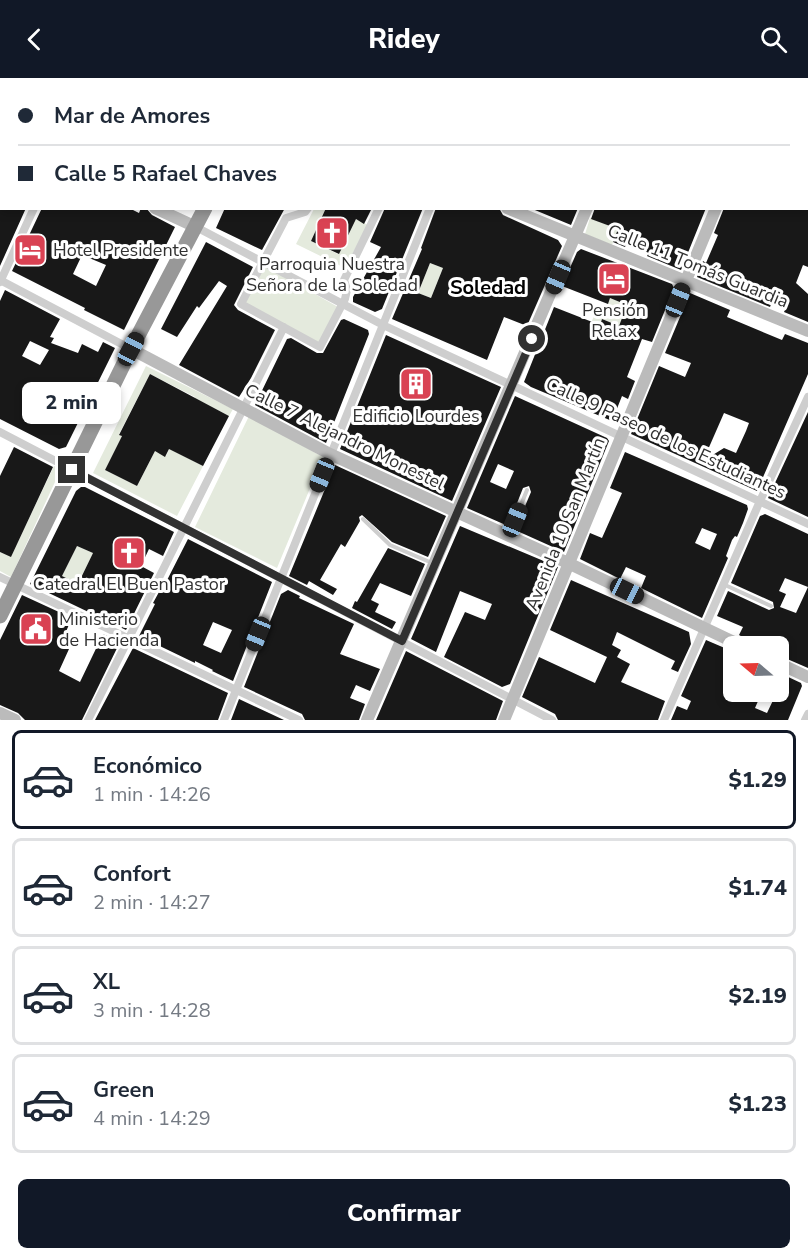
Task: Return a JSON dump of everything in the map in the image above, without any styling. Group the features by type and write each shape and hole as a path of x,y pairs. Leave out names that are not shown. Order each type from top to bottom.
{"highway":[{"path":"0,616 131,349 204,210"}],"street":[{"path":"0,281 33,210"},
{"name":"Calle 9 Paseo de los Estudiantes","path":"160,210 264,261 383,325 808,524"},
{"path":"306,210 286,218 241,304 320,347 347,295 344,280 378,210"},
{"path":"224,720 429,210"},
{"name":"Calle 11 Tomás Guardia","path":"512,210 808,331"},
{"path":"367,720 586,210"},
{"name":"Avenida 10 San Martín","path":"504,720 715,210"},
{"name":"Calle 7 Alejandro Monestel","path":"0,281 330,454 568,563 723,637"},
{"path":"88,720 284,327"},
{"path":"664,720 808,397"},
{"path":"0,432 552,720"},
{"path":"0,578 299,720"},
{"path":"789,668 808,677"},
{"path":"0,713 15,720"},
{"path":"805,720 808,714"}],"lane":[{"path":"509,536 527,490"},
{"path":"363,519 390,545 435,565"},
{"path":"724,585 771,606"}],"shaded area":[{"path":"313,210 326,210 311,241 338,254 356,219 368,225 345,268 296,244"},
{"path":"590,218 618,229 612,245 585,234"},
{"path":"430,263 443,268 431,298 418,293"},
{"path":"265,266 338,307 318,343 245,303"},
{"path":"610,298 643,311 639,334 602,319 585,363 576,359 594,316 602,318"},
{"path":"146,366 233,409 229,416 202,402 176,452 203,466 177,516 93,473","holes":["150,374 195,397 166,456 155,451 137,486 105,470 122,436 119,434"]},
{"path":"249,416 323,457 277,568 195,527"},
{"path":"54,466 61,469 11,577 0,571 0,552 11,556"},
{"path":"77,546 93,553 78,584 62,576"}],"building":[{"path":"0,210 25,210 0,266"},
{"path":"41,210 133,210 139,213 140,210 148,210 152,215 175,227 124,330 84,310 85,308 12,271","holes":["82,255 106,265 96,286 73,274"]},
{"path":"224,210 284,210 262,250 216,228"},
{"name":"Parroquia Nuestra Señora de la Soledad","path":"325,210 371,210 364,224 356,219 339,254 311,241"},
{"path":"384,210 422,210 382,309 375,312 353,302 353,297 381,247 370,242"},
{"path":"435,210 500,210 503,215 558,240 562,246 527,326 504,317 487,360 392,319 422,249","holes":["430,263 443,268 431,298 418,293"]},
{"path":"535,210 577,210 571,225"},
{"path":"594,210 705,210 681,270 647,256 649,253 637,248 631,233 625,247 613,242 618,229 591,219"},
{"path":"723,210 808,210 808,267 803,265 796,283 808,294 808,322 784,312 788,303 774,297 770,307 697,277 718,235 714,233"},
{"path":"206,242 253,267 234,305 238,310 275,330 239,397 179,365 227,286 219,281 199,308 197,306 177,337 161,329"},
{"path":"581,249 672,284 674,288 652,342 642,339 627,377 635,381 628,399 622,396 612,421 524,382 554,307 600,325 602,319 619,326 627,305 610,298 608,304 562,286 577,252"},
{"path":"5,290 60,319 50,337 54,338 51,343 78,353 82,344 98,352 103,342 115,348 66,447 59,449 0,419 0,301","holes":["30,341 49,350 40,365 22,356"]},
{"path":"690,293 730,310 727,317 782,340 785,334 808,343 808,374 757,491 631,434 659,366 685,377 691,363 665,353","holes":["724,413 749,423 736,453 724,448 703,461"]},
{"path":"344,319 368,330 369,334 326,443 255,405 287,339 291,338 317,353 323,353 341,320"},
{"path":"386,335 501,387 452,501 340,449"},
{"path":"150,374 229,416 203,466 169,449 165,457 155,451 137,486 105,470 122,436 119,435"},
{"path":"515,396 607,438 609,441 564,552 515,530 531,492 529,486 523,488 508,526 467,508","holes":["498,464 514,471 506,489 490,482"]},
{"path":"808,412 808,517 768,498"},
{"path":"14,447 53,467 11,557 0,552 0,476"},
{"path":"625,452 747,505 748,509 743,523 737,537 735,536 732,540 726,556 728,558 702,618 641,588 646,576 626,567 620,579 580,559 590,533 602,538 622,493 610,488","holes":["702,528 717,534 710,550 695,543"]},
{"path":"335,465 446,516 428,557 392,542 362,515 345,547 341,544 320,580 337,589 333,595 309,581 307,585 289,576"},
{"path":"85,487 174,532 163,556 149,549 141,566 154,573 126,630 30,584 76,491","holes":["77,546 93,553 78,584 62,576"]},
{"path":"765,514 808,534 808,587 808,668 789,660 789,636 741,636 739,635 743,627 717,616 728,591 769,610 774,608 773,602 731,583 760,516","holes":["785,578 808,587 796,613 780,607 786,594 779,591"]},
{"path":"460,526 558,567 510,684 502,687 444,657 465,612 485,620 492,604 460,591 436,652 411,639"},
{"path":"188,539 272,582 233,681 139,636 155,604 153,603","holes":["213,622 232,630 221,653 203,645"]},
{"path":"388,548 425,564 411,596 380,583 371,600 379,604 375,612 396,622 392,629 352,608"},
{"path":"571,580 689,632 691,644 678,672 671,669 675,661 617,632 612,645 621,650 617,657 630,664 621,682 665,701 658,720 558,720 555,714 522,697 539,657 595,683 607,657 550,630"},
{"path":"288,590 300,596 299,598 354,624 340,654 380,669 370,691 356,685 350,698 365,704 359,720 305,720 302,714 244,687 281,594"},
{"path":"22,595 72,618 60,645 69,649 59,671 80,682 103,634 120,642 82,720 25,720 18,713 0,705 0,640"},
{"path":"706,640 723,647 723,702 758,702 755,708 767,713 772,702 789,702 789,677 801,683 802,686 788,720 671,720 677,706 687,710 691,701 681,696"},
{"path":"133,648 228,693 218,720 95,720"},
{"path":"406,651 503,701 496,720 376,720"},
{"path":"239,699 284,720 231,720"}],"place":[{"name":"Parroquia Nuestra Señora de la Soledad","path":"332,233"},
{"name":"Hotel Presidente","path":"30,250"},
{"name":"Pensión Relax","path":"614,279"},
{"name":"Edificio Lourdes","path":"416,384"},
{"name":"Catedral El Buen Pastor","path":"129,553"},
{"name":"Ministerio de Hacienda","path":"36,629"}],"district":[{"name":"Soledad","path":"488,287"}],"route":[{"path":"72,470 402,641 532,339"}]}
